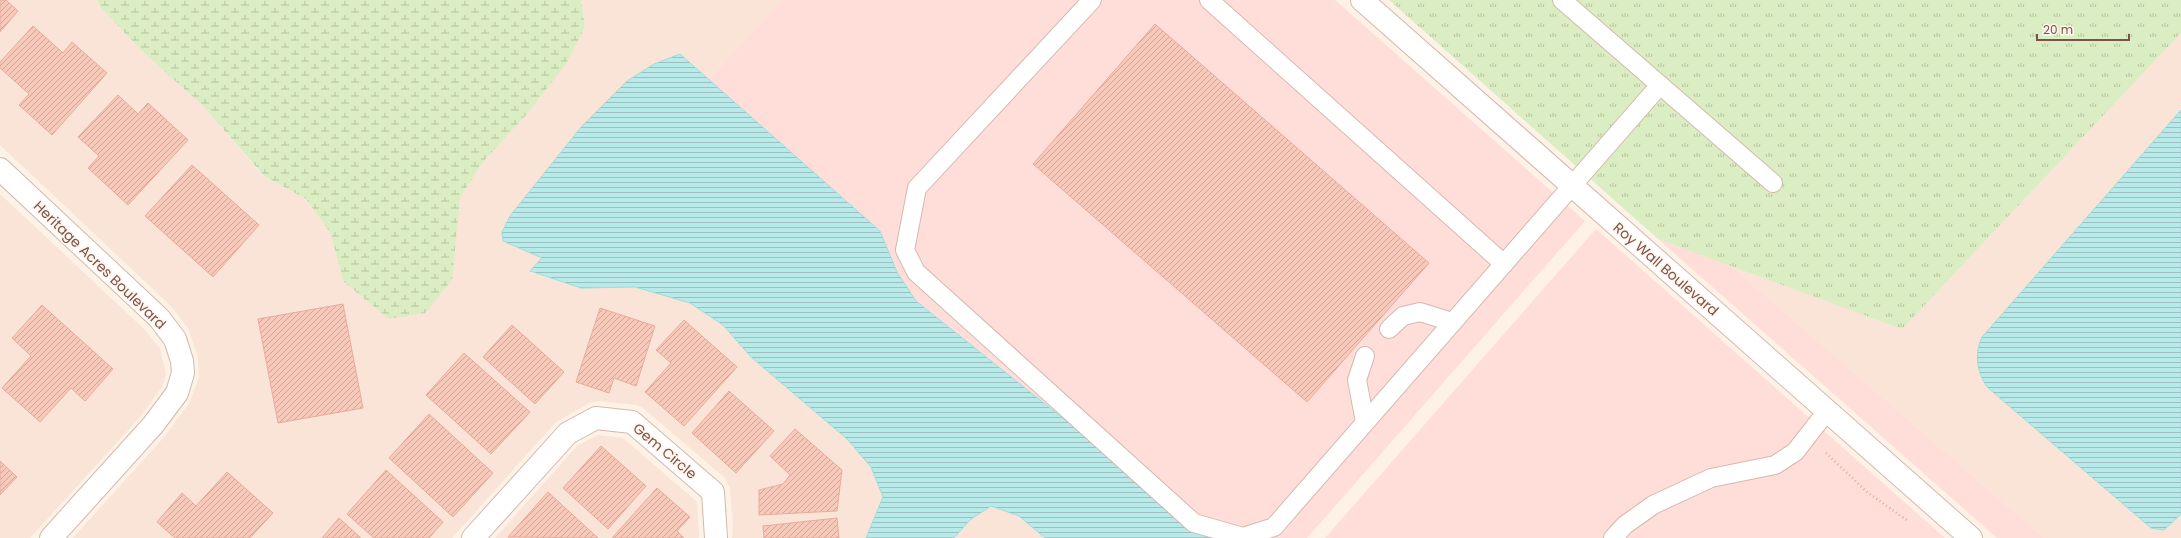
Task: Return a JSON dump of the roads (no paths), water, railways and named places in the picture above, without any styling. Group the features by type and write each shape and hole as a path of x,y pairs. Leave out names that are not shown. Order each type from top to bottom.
{"street":[{"name":"Roy Wall Boulevard","path":"1362,0 1971,538"},
{"name":"Heritage Acres Boulevard","path":"0,169 159,318 175,339 182,360 183,373 177,393 153,426 52,538"},
{"name":"Gem Circle","path":"473,538 568,432 596,418 632,422 713,492 716,538"}],"lane":[{"path":"1092,0 917,188 905,250 916,272 1194,523 1243,537 1274,527 1660,85"},
{"path":"1209,0 1504,264"},
{"path":"1562,0 1773,183"},
{"path":"1389,329 1403,316 1420,312 1452,322"},
{"path":"1365,356 1356,380 1365,422"},
{"path":"1613,538 1625,525 1653,505 1711,478 1775,465 1795,452 1827,411"}],"water":[{"path":"680,54 880,231 897,272 916,301 1213,538 1045,538 1019,516 991,506 970,520 954,538 866,538 883,497 871,467 847,439 751,357 723,325 690,303 635,287 581,288 530,271 542,258 503,241 502,232 510,216 582,126 627,81 654,64"},
{"path":"2181,110 2181,514 2164,530 2151,528 1987,387 1979,369 1977,356 1982,337"}]}
